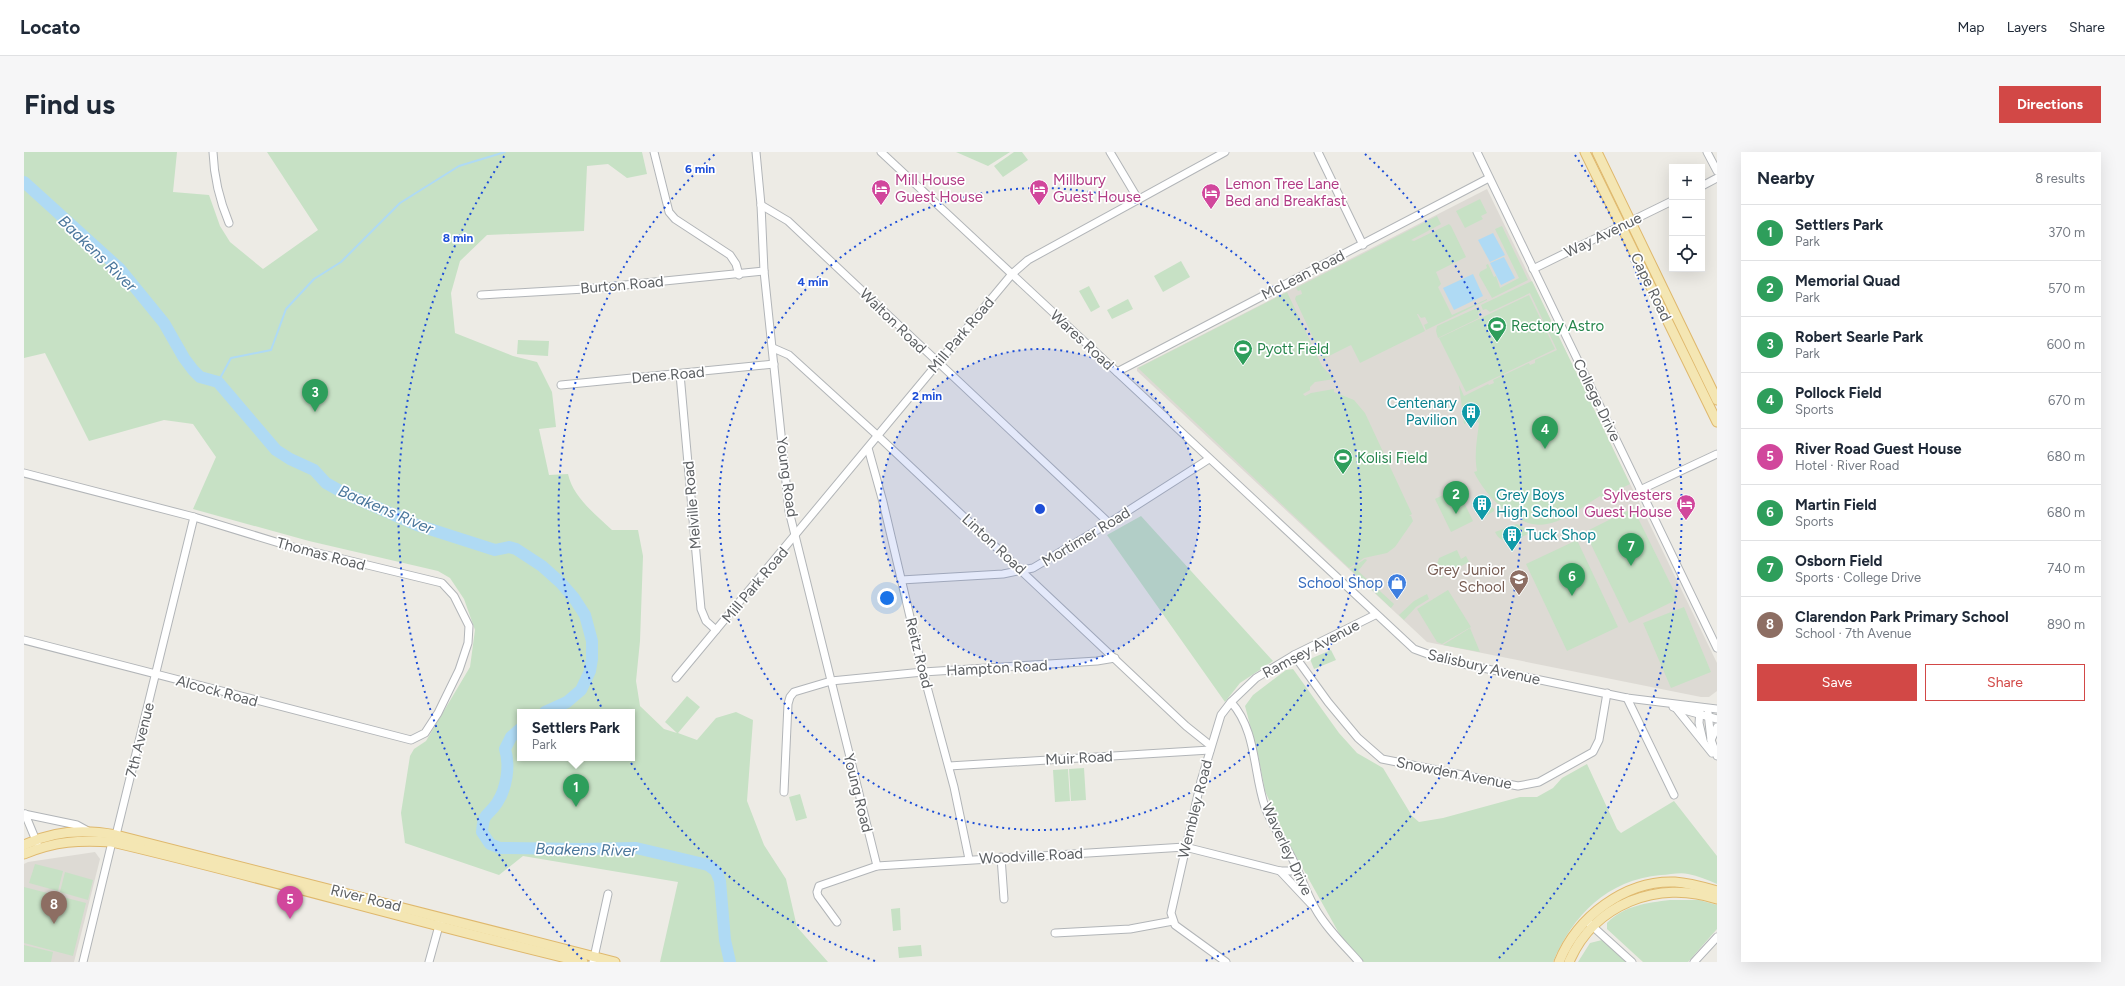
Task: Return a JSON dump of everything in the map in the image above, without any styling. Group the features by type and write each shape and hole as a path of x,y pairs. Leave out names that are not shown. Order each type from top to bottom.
{"main road":[{"name":"Cape Road","path":"1585,152 1717,422"},
{"name":"Cape Road","path":"1597,152 1717,400"},
{"path":"24,854 37,844 56,834 88,831 114,839"},
{"path":"24,845 80,840 114,839"},
{"name":"River Road","path":"114,839 312,888 440,922 491,940 583,962"},
{"path":"1569,962 1589,923 1603,906 1621,895 1649,884 1676,882 1717,892"},
{"path":"1559,962 1576,932 1627,902 1652,894 1683,892 1717,899"},
{"name":"River Road","path":"440,922 493,931 593,959 615,962"},
{"path":"491,940 493,931"}],"street":[{"path":"213,152 214,176 218,194 229,223"},
{"path":"654,152 669,212 675,219 730,255 736,264 739,275"},
{"name":"Young Road","path":"756,152 761,206 764,271 789,511 877,866"},
{"name":"Wares Road","path":"881,152 1284,528"},
{"path":"1110,152 1138,199"},
{"name":"Mill Park Road","path":"676,678 796,536 1012,274 1028,260 1225,152"},
{"path":"1318,152 1363,245"},
{"name":"College Drive","path":"1477,152 1717,648"},
{"path":"1707,152 1717,171"},
{"name":"McLean Road","path":"1117,372 1489,178"},
{"path":"1705,184 1717,178"},
{"name":"Way Avenue","path":"1534,269 1669,202"},
{"name":"Walton Road","path":"761,206 788,221 1109,524"},
{"name":"Burton Road","path":"481,295 739,275 764,271"},
{"name":"Linton Road","path":"773,348 792,358 878,436 1210,748"},
{"name":"Dene Road","path":"561,385 774,364"},
{"name":"Melville Road","path":"680,374 700,601 704,617 716,630"},
{"name":"Reitz Road","path":"868,448 884,502 923,672 949,766 969,859"},
{"path":"1640,490 1717,454"},
{"name":"Mortimer Road","path":"901,580 1023,571 1043,563 1109,524 1210,459"},
{"name":"Thomas Road","path":"24,473 194,517 289,546 443,584 456,600 468,626 468,642 459,670 438,713 425,733 411,740"},
{"name":"7th Avenue","path":"83,962 156,675 194,517"},
{"name":"Salisbury Avenue","path":"1284,528 1408,644 1429,656 1627,698 1717,709"},
{"name":"Ramsey Avenue","path":"1231,702 1251,682 1294,655 1376,615"},
{"name":"Alcock Road","path":"24,640 411,740"},
{"name":"Snowden Avenue","path":"1294,655 1328,702 1358,738 1382,759 1518,786 1539,782 1593,752 1599,740 1607,693"},
{"name":"Hampton Road","path":"784,792 789,699 794,692 831,681 923,672 1081,663 1115,658"},
{"path":"1627,698 1674,795"},
{"name":"Salisbury Avenue","path":"1660,701 1699,715 1717,719"},
{"name":"Wembley Road","path":"1172,921 1172,905 1210,748 1221,715 1231,702"},
{"name":"Waverley Drive","path":"1231,702 1241,714 1249,734 1261,793 1267,810 1297,868 1314,907 1330,929 1359,962"},
{"path":"1675,707 1715,755"},
{"path":"1704,708 1699,715 1702,736 1715,755"},
{"path":"1704,708 1708,717 1711,740 1715,755"},
{"path":"1711,740 1717,727"},
{"name":"Muir Road","path":"949,766 1210,748"},
{"path":"25,814 77,825 88,831"},
{"path":"25,814 37,844"},
{"name":"Woodville Road","path":"837,922 818,896 817,892 819,886 877,866 1001,857 1186,847 1280,872"},
{"path":"1001,857 1004,899"},
{"path":"1280,872 1291,871 1297,868"},
{"path":"1280,872 1314,907"},
{"path":"593,959 608,894"},
{"path":"1055,933 1130,929 1172,921 1179,929 1226,962"},
{"path":"430,962 440,922"},
{"path":"1589,923 1632,962"},
{"path":"1694,962 1717,937"}],"shaded area":[{"path":"1487,189 1717,663 1717,691 1709,697 1701,697 1427,642 1137,371 1137,368"},
{"path":"95,852 100,859 74,962 24,962 24,864 28,862"}],"green space":[{"path":"24,152 177,152 173,192 209,195 220,226 230,242 263,269 318,230 267,152 642,152 647,174 627,178 608,164 587,166 584,231 487,235 460,261 451,293 455,333 513,356 537,362 552,392 556,427 539,429 549,475 568,474 580,498 612,530 638,530 643,556 640,641 636,681 640,706 664,729 677,733 665,722 687,696 700,707 678,733 697,740 716,718 736,712 753,720 747,801 764,845 786,879 797,927 828,962 660,962 678,882 523,856 499,875 405,843 401,813 410,756 414,749 426,741 470,667 475,630 464,599 450,578 438,571 309,541 193,509 216,457 193,424 164,420 89,441 45,353 24,358"},
{"path":"956,152 1010,152 988,166"},
{"path":"1014,152 1022,152 1028,160 1003,177 994,166"},
{"path":"1480,199 1487,213 1481,216 1483,219 1465,228 1456,211"},
{"path":"1437,216 1441,224 1411,240 1414,241 1449,224 1451,226 1466,257 1436,272 1441,284 1438,287 1452,315 1487,300 1426,330 1424,325 1428,323 1425,317 1421,318 1417,314 1425,331 1360,363 1351,345 1323,359 1295,299 1296,296 1302,294 1301,290 1298,291 1296,288"},
{"path":"1502,226 1528,280 1492,298 1479,275 1480,272 1487,268 1486,265 1488,264 1494,277 1496,276 1500,288 1519,278 1495,229"},
{"path":"1181,261 1190,277 1163,292 1154,276"},
{"path":"1532,281 1630,484 1602,498 1600,496 1562,519 1547,524 1525,522 1514,517 1494,501 1479,481 1474,472 1477,471 1476,453 1479,423 1472,418 1464,424 1459,385 1464,396 1488,384 1494,383 1493,380 1529,363 1530,365 1535,363 1535,360 1557,350 1530,293 1490,312 1486,309 1483,310 1481,305"},
{"path":"1089,286 1100,307 1091,312 1079,291"},
{"path":"1287,292 1322,366 1334,379 1315,382 1310,387 1310,390 1303,394 1305,396 1311,393 1334,389 1334,392 1354,400 1365,413 1412,514 1409,516 1411,516 1413,521 1395,547 1387,553 1364,558 1349,568 1138,368"},
{"name":"Rectory Astro","path":"1529,295 1555,349 1466,392 1439,338"},
{"path":"1128,299 1133,309 1112,319 1107,310"},
{"path":"1479,307 1481,311 1478,313 1479,318 1438,338 1436,331 1437,326"},
{"path":"518,340 549,341 548,356 517,354"},
{"path":"1457,488 1473,521 1451,532 1435,499"},
{"path":"1484,500 1494,509 1494,511 1486,516 1479,502"},
{"path":"1633,508 1678,599 1629,623 1585,532"},
{"path":"1141,516 1273,661 1240,683 1225,702 1107,535"},
{"path":"1517,524 1532,532 1512,541 1507,541 1498,537 1495,532"},
{"path":"1577,540 1618,627 1567,651 1526,564"},
{"path":"1457,550 1461,559 1466,556 1469,562 1452,571 1451,574 1448,568 1440,572 1443,578 1441,578 1436,567 1439,558"},
{"path":"1365,559 1367,560 1358,571 1394,604 1391,608 1350,569"},
{"path":"1448,590 1471,627 1442,644 1437,642 1417,609"},
{"path":"1427,594 1429,599 1416,607 1404,620 1399,615 1414,601"},
{"path":"1684,607 1711,672 1671,688 1643,623"},
{"path":"1470,628 1480,652 1443,645"},
{"path":"1331,650 1336,660 1314,669 1310,659"},
{"path":"1293,669 1339,733 1357,753 1383,768 1412,816 1419,822 1443,818 1520,797 1537,797 1553,788 1562,778 1587,764 1617,829 1621,833 1674,801 1717,856 1717,884 1682,873 1642,878 1624,884 1608,892 1582,915 1561,945 1553,962 1364,962 1340,935 1288,842 1265,791 1258,755 1245,706 1253,695 1286,670"},
{"path":"1084,768 1086,800 1071,801 1069,769"},
{"path":"1068,769 1070,801 1055,802 1053,770"},
{"path":"800,794 807,818 796,821 789,797"},
{"path":"35,864 63,871 58,891 29,883"},
{"path":"65,872 93,880 88,900 60,892"},
{"path":"24,887 86,903 73,956 24,943"},
{"path":"1670,900 1699,900 1717,905 1717,929 1688,962 1643,962 1607,929 1607,923 1621,912 1645,904"},
{"path":"900,908 901,930 893,931 891,909"},
{"path":"1602,940 1626,962 1578,962 1590,943"},
{"path":"24,945 53,952 51,962 24,962"},
{"path":"921,945 922,956 899,958 898,947"}],"water":[{"path":"1493,233 1505,255 1490,262 1478,240"},
{"path":"1504,257 1515,278 1501,285 1490,263"},
{"path":"1473,274 1483,296 1454,310 1443,288"}],"waterway":[{"path":"218,382 231,358 271,350 286,309 314,279 341,262 400,203 459,166 505,152"},
{"name":"Baakens River","path":"24,182 120,269 164,323 184,358 193,370 200,377 218,382 276,450 290,459 314,470 326,483 342,492 417,525 495,550 509,547 516,549 542,566 561,583 574,598 585,615 592,641 592,659 590,671 581,690 567,702 552,709"},
{"name":"Baakens River","path":"517,732 511,737 505,749 507,755 507,776 503,790 494,808 486,815 484,820 482,832 490,844 500,848 636,848 708,865 716,871 720,881 725,940 730,962"}],"place":[{"name":"Mill House Guest House","path":"881,206"},
{"name":"Millbury Guest House","path":"1039,206"},
{"name":"Lemon Tree Lane Bed and Breakfast","path":"1211,210"},
{"name":"Rectory Astro","path":"1497,343"},
{"name":"Pyott Field","path":"1243,366"},
{"name":"Robert Searle Park","path":"315,412"},
{"name":"Centenary Pavilion","path":"1471,429"},
{"name":"Pollock Field","path":"1545,449"},
{"name":"Kolisi Field","path":"1343,475"},
{"name":"Memorial Quad","path":"1456,514"},
{"name":"Grey Boys High School","path":"1482,521"},
{"name":"Sylvesters Guest House","path":"1686,521"},
{"name":"Tuck Shop","path":"1512,552"},
{"name":"Osborn Field","path":"1631,566"},
{"name":"Grey Junior School","path":"1519,596"},
{"name":"Martin Field","path":"1572,596"},
{"name":"School Shop","path":"1397,600"},
{"name":"Settlers Park","path":"576,807"},
{"name":"River Road Guest House","path":"290,919"},
{"name":"Clarendon Park Primary School","path":"54,924"}]}
